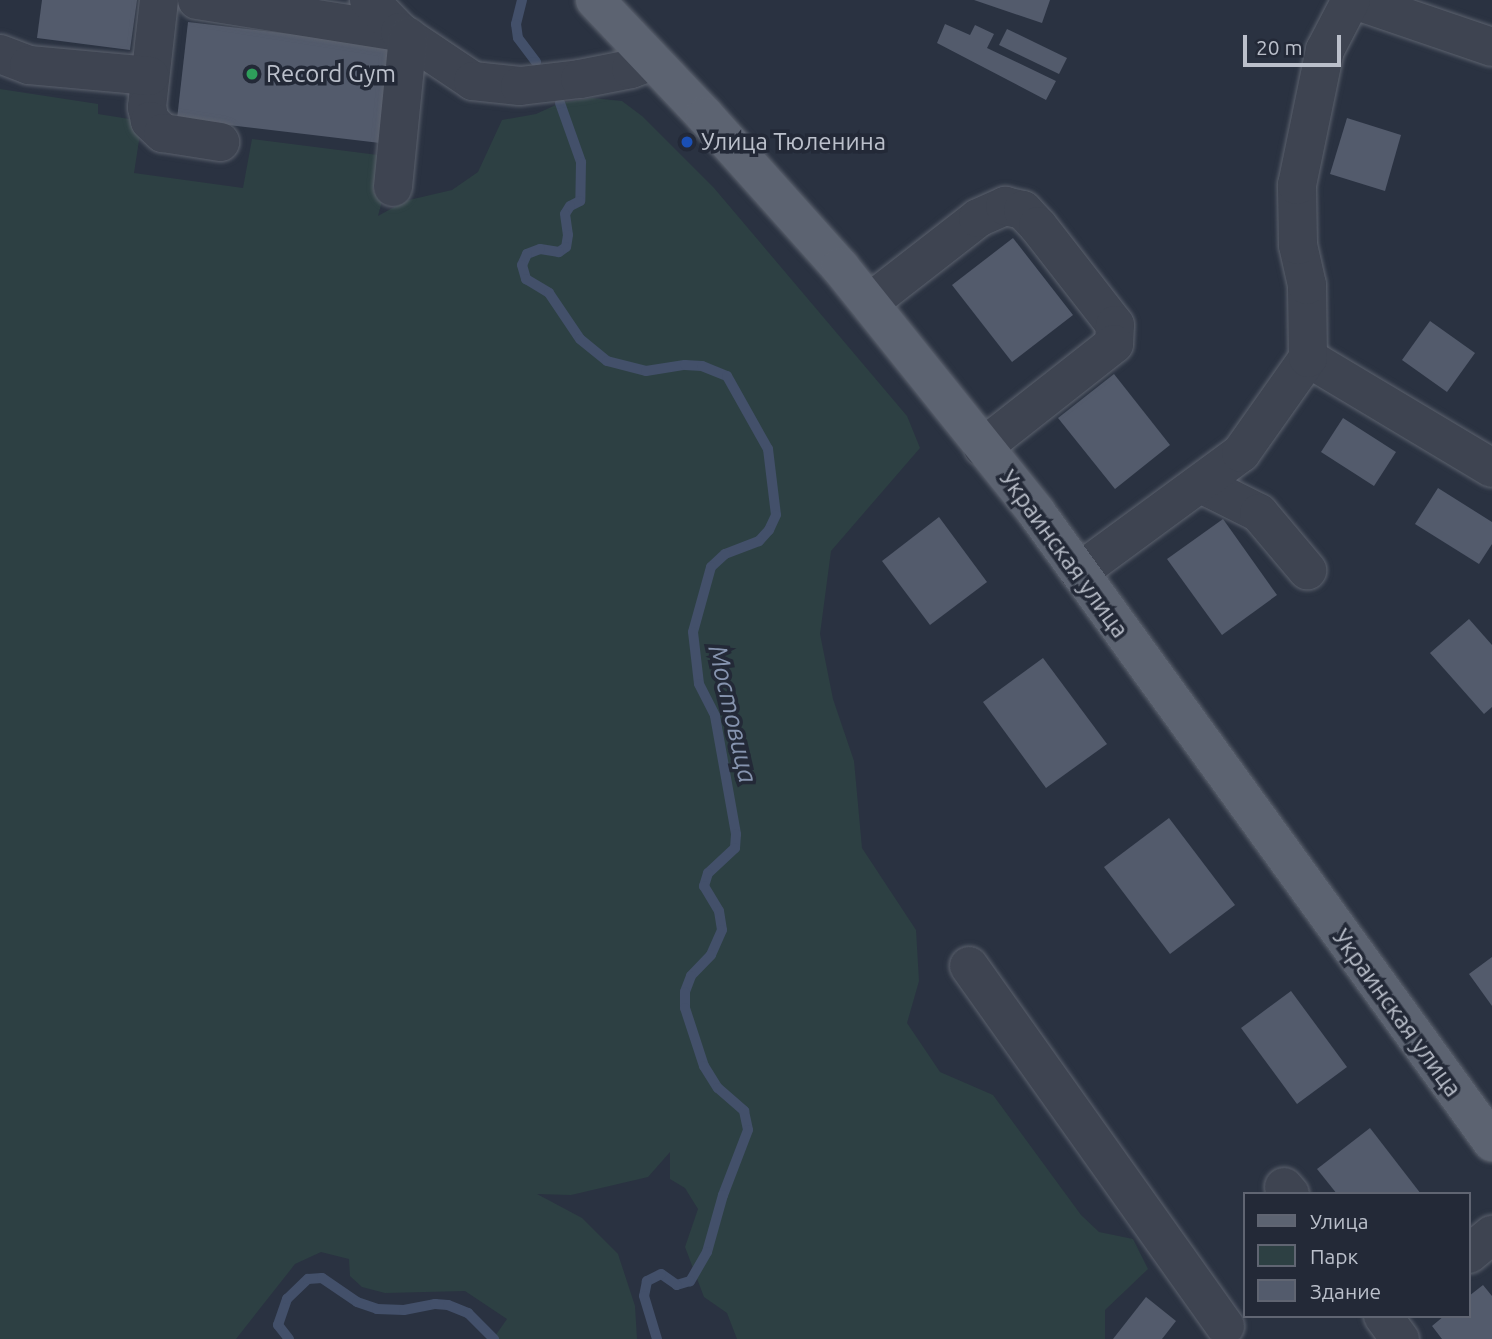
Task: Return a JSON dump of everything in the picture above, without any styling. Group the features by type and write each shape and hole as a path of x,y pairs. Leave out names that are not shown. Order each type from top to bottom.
{"main road":[{"name":"Украинская улица","path":"595,0 653,61 869,303 984,447 1079,572 1492,1142"}],"street":[{"path":"159,0 150,76 150,121 163,133 220,142"},
{"path":"197,0 404,35"},
{"path":"369,0 404,35 473,81 520,86 580,79 631,69 653,61"},
{"path":"1079,572 1241,453 1308,358 1307,285 1298,245 1297,185 1325,50 1353,0 1492,47"},
{"path":"393,187 404,35"},
{"path":"0,54 29,65 150,76"},
{"path":"869,303 978,218 1005,206 1023,209 1038,226 1115,325 1114,344 984,447"},
{"path":"1308,358 1492,468"},
{"path":"1201,484 1259,513 1307,570"},
{"path":"969,966 1228,1324"},
{"path":"1471,1252 1492,1235"}],"green space":[{"path":"0,89 98,104 98,114 142,121 134,173 243,188 252,139 378,155 382,201 378,216 405,201 452,190 478,172 502,120 536,114 560,103 592,98 622,101 642,116 714,188 907,416 920,448 831,551 820,634 833,699 854,761 862,848 916,930 919,981 907,1023 940,1072 993,1095 1081,1215 1099,1232 1133,1239 1148,1269 1105,1310 1105,1339 737,1339 727,1313 704,1297 685,1247 698,1209 685,1188 670,1179 670,1152 648,1177 571,1195 537,1194 582,1218 618,1254 635,1306 637,1339 493,1339 507,1319 465,1291 385,1293 362,1287 350,1276 349,1259 321,1252 295,1264 236,1339 0,1339"}],"building":[{"path":"42,0 137,0 130,50 37,38"},
{"path":"974,0 1050,0 1042,23"},
{"path":"188,22 392,46 380,143 177,119"},
{"path":"945,24 970,35 975,25 994,34 987,48 1056,81 1046,100 937,43"},
{"path":"1007,29 1067,58 1059,74 999,45"},
{"path":"1347,118 1401,135 1385,191 1330,174"},
{"path":"1013,238 1073,315 1012,362 952,285"},
{"path":"1430,321 1475,353 1447,392 1402,360"},
{"path":"1114,374 1170,445 1115,489 1058,418"},
{"path":"1343,418 1396,452 1374,486 1321,452"},
{"path":"1438,488 1492,522 1492,544 1479,564 1415,524"},
{"path":"939,517 987,582 930,625 882,561"},
{"path":"1223,519 1277,595 1222,635 1167,559"},
{"path":"1469,619 1492,645 1492,707 1484,714 1430,653"},
{"path":"1043,658 1107,744 1046,788 983,702"},
{"path":"1169,818 1235,905 1170,954 1104,867"},
{"path":"1492,957 1492,1006 1469,974"},
{"path":"1291,991 1347,1067 1297,1104 1241,1028"},
{"path":"1370,1128 1419,1192 1335,1192 1317,1169"},
{"path":"1483,1285 1492,1296 1492,1339 1442,1339 1432,1326 1442,1318 1471,1318 1471,1294"},
{"path":"1146,1297 1176,1321 1162,1339 1113,1339"}],"waterway":[{"name":"Мостовица","path":"522,0 516,24 518,38 536,62"},
{"name":"Мостовица","path":"560,103 581,162 580,201 570,206 565,214 568,235 566,247 559,252 540,249 527,254 522,265 526,279 549,293 580,339 607,361 646,371 685,365 702,366 727,376 768,449 776,515 769,530 759,541 725,554 711,567 693,632 699,684 715,716 736,834 735,848 708,873 704,886 719,911 722,930 711,955 691,976 685,992 685,1008 704,1066 718,1088 744,1111 748,1130 723,1195 707,1252 690,1281 677,1285 661,1274 647,1281 644,1296 657,1339"},
{"path":"289,1339 278,1325 287,1299 308,1279 322,1278 357,1302 377,1309 404,1310 435,1304 448,1305 468,1313 494,1339"}],"place":[{"name":"Record Gym","path":"252,74"},
{"name":"Улица Тюленина","path":"687,142"}]}
